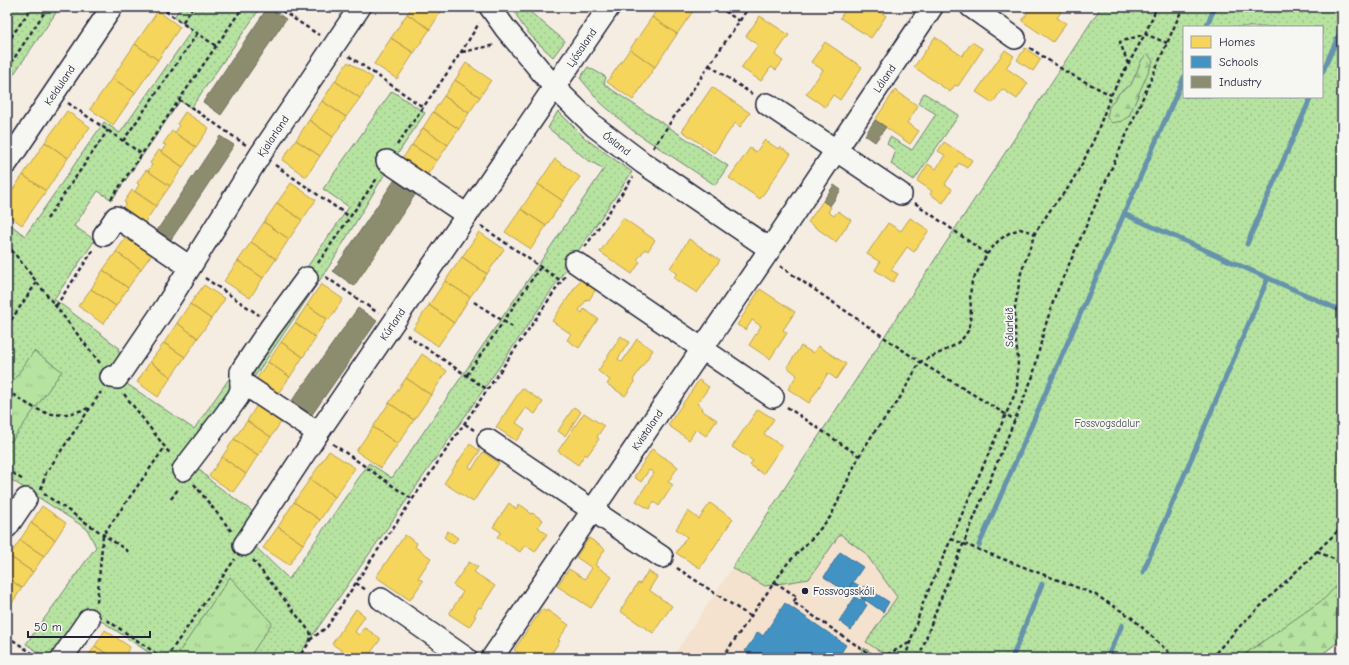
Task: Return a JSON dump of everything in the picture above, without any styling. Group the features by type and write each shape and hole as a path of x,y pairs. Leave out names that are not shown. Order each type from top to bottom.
{"street":[{"name":"Kelduland","path":"7,163 112,7"},
{"name":"Kjalarland","path":"111,377 117,378 164,309 260,155 360,7"},
{"name":"Ljósaland","path":"554,87 609,7"},
{"name":"Láland","path":"768,253 932,7"},
{"path":"972,7 1015,38"},
{"name":"Ósland","path":"485,15 504,28 554,87 594,126 768,253"},
{"name":"Kúrland","path":"243,548 318,433 554,87"},
{"path":"767,104 901,194"},
{"path":"387,161 467,216"},
{"path":"104,235 116,217 190,267"},
{"name":"Kvistaland","path":"492,658 768,253"},
{"path":"575,262 773,397"},
{"path":"184,470 236,400 241,390 241,372 243,368 310,274"},
{"path":"241,382 318,433"},
{"path":"488,440 662,557"},
{"path":"7,527 26,491"},
{"path":"381,599 466,658"},
{"path":"62,658 96,613"}],"path":[{"path":"7,43 32,7"},
{"path":"7,69 48,7"},
{"path":"160,7 216,46"},
{"path":"182,23 193,7"},
{"path":"116,217 108,206 108,202 243,7"},
{"path":"276,7 334,45 423,107"},
{"path":"718,7 739,21"},
{"path":"652,150 749,7"},
{"name":"Sólarleið","path":"905,658 920,610 1017,389 1018,359 1015,334 1015,307 1021,273 1035,233 1053,206 1068,188 1082,164 1096,135 1111,95 1157,7"},
{"path":"919,658 932,619 1033,376 1044,330 1055,296 1183,7"},
{"path":"381,315 310,274 462,52 485,15"},
{"path":"123,141 197,34"},
{"path":"1128,65 1120,42 1144,34 1167,43"},
{"path":"1015,38 1068,73 1111,95"},
{"path":"462,52 496,45"},
{"path":"709,65 767,104"},
{"path":"54,94 142,154"},
{"path":"179,99 247,146"},
{"path":"47,219 108,130"},
{"path":"272,164 350,217"},
{"path":"298,658 310,640 328,627 635,175"},
{"path":"901,194 987,254"},
{"path":"467,216 562,281"},
{"path":"722,658 787,564 831,516 859,456 875,430 897,403 920,362 955,345 968,331 970,322 970,294 972,282 987,254 999,240 1009,233 1020,229 1035,233"},
{"path":"56,306 104,235"},
{"path":"7,244 310,632 310,640"},
{"path":"768,253 920,362 1015,420"},
{"path":"467,375 541,266"},
{"path":"190,267 273,324"},
{"path":"7,326 37,282"},
{"path":"474,302 514,328"},
{"path":"404,333 488,390"},
{"path":"111,377 46,473 40,492 129,552"},
{"path":"7,391 39,411 48,414 58,415 73,413 91,407"},
{"path":"773,397 859,456"},
{"path":"318,433 337,448 413,500"},
{"path":"163,658 96,613 103,535 165,447"},
{"path":"7,469 26,491"},
{"path":"1211,658 1240,626 1342,527"},
{"path":"951,539 1094,594 1131,617 1175,658"},
{"path":"166,658 243,548"},
{"path":"1317,551 1342,563"},
{"path":"662,557 751,617"},
{"path":"775,582 797,597 793,602 875,658"},
{"path":"7,636 39,658"},
{"path":"881,658 909,643"}],"shaded area":[{"name":"Fossvogsskóli","path":"840,534 865,553 897,597 867,642 890,658 672,658 732,568 765,586"}],"green space":[{"path":"9,7 60,7 7,84 7,10"},
{"path":"181,7 261,7 191,108 180,101 112,200 98,191 74,226 95,240 54,299 118,347 124,382 194,429 349,207 323,189 392,91 425,113 389,167 330,265 195,465 212,482 256,514 242,534 289,579 369,463 392,478 604,169 586,159 548,128 558,111 586,139 632,172 504,360 297,658 157,658 97,618 69,658 47,658 26,644 96,547 87,529 7,477 7,222 25,236 104,122 120,133 192,30 174,17"},
{"path":"514,7 524,7 565,41 553,57 524,28 516,14"},
{"name":"Fossvogsdalur","path":"1101,7 1342,7 1342,639 1317,658 890,658 866,642 897,597 865,553 840,534 809,579 765,586 732,568"},
{"path":"1148,54 1153,61 1129,116 1122,121 1112,123 1107,118 1109,107 1120,92 1131,85 1142,59"},
{"path":"588,67 606,77 604,84 728,166 715,185 632,130 600,102 580,78"},
{"path":"924,93 959,115 914,180 891,164 895,153 894,149 887,144 890,137 912,150 936,114 918,103"},
{"path":"34,351 62,371 11,442 7,439 7,390"},
{"path":"230,577 272,623 249,658 175,658"},
{"path":"1342,580 1342,639 1317,658 1239,658 1324,599"},
{"path":"864,648 880,658 857,658"}],"building: Homes":[{"path":"412,7 444,7 430,29 407,14"},
{"path":"659,7 696,7 677,34 652,17"},
{"path":"847,7 873,7 886,16 871,38 840,18"},
{"path":"1031,7 1064,7 1057,18 1066,23 1053,42 1022,21"},
{"path":"158,11 180,27 158,60 135,44"},
{"path":"407,14 430,29 414,53 391,38"},
{"path":"760,16 789,35 775,55 783,61 776,70 771,67 761,81 741,68 758,45 746,36"},
{"path":"652,17 677,34 655,67 630,49"},
{"path":"935,37 962,56 972,42 983,49 958,86 955,85 950,92 914,67"},
{"path":"391,38 414,53 397,79 374,64"},
{"path":"825,42 862,67 840,100 833,95 825,107 806,94 823,70 811,62"},
{"path":"135,44 158,60 135,93 112,78"},
{"path":"1025,48 1041,59 1033,71 1017,60"},
{"path":"630,49 655,67 633,100 607,82"},
{"path":"1005,50 1014,56 1006,68 1028,83 1017,99 1002,89 993,103 976,92"},
{"path":"348,62 373,78 360,98 335,81"},
{"path":"466,63 491,80 480,97 455,80"},
{"path":"112,78 135,93 113,125 90,109"},
{"path":"455,80 480,97 469,113 444,96"},
{"path":"335,81 360,98 346,117 322,101"},
{"path":"712,87 750,113 740,127 735,123 714,153 682,131"},
{"path":"895,90 918,106 907,123 919,131 910,144 875,120"},
{"path":"444,96 469,113 459,129 433,112"},
{"path":"322,101 346,117 333,137 309,120"},
{"path":"67,111 90,127 68,158 45,142"},
{"path":"185,112 209,128 196,147 175,133 179,126 177,124"},
{"path":"433,112 459,129 448,145 423,128"},
{"path":"309,120 333,137 320,156 296,140"},
{"path":"423,128 448,145 437,161 412,145"},
{"path":"172,131 196,147 183,167 161,152 166,145 163,144"},
{"path":"296,140 320,156 306,177 282,160"},
{"path":"765,140 778,149 780,147 791,154 760,199 729,178 750,148 756,152"},
{"path":"45,142 68,158 46,191 23,175"},
{"path":"944,142 972,160 967,168 959,163 945,184 952,189 943,203 930,194 932,191 917,181 928,164 936,169 945,155 938,151"},
{"path":"412,145 437,161 425,178 400,162"},
{"path":"159,150 183,167 170,186 148,171 152,165 150,163"},
{"path":"555,159 580,177 563,201 538,184"},
{"path":"146,170 170,186 156,206 135,191 139,185 137,183"},
{"path":"23,175 46,191 22,225 7,214 7,198"},
{"path":"291,183 316,200 302,220 277,203"},
{"path":"538,184 563,201 546,226 521,209"},
{"path":"132,190 156,206 143,225 121,211 126,203 124,202"},
{"path":"823,201 831,207 828,212 834,216 838,211 851,220 836,242 808,222"},
{"path":"277,203 302,220 289,239 264,222"},
{"path":"521,209 546,226 531,249 505,232"},
{"path":"623,218 655,240 648,251 645,249 637,260 640,262 632,274 600,252"},
{"path":"910,218 929,230 914,252 907,247 891,270 898,274 893,282 875,270 880,262 867,254 888,223 901,231"},
{"path":"264,222 289,239 276,259 251,242"},
{"path":"479,232 504,249 487,274 462,257"},
{"path":"129,233 154,251 141,269 116,252"},
{"path":"689,239 720,260 697,293 674,278 677,273 670,268"},
{"path":"251,242 276,259 263,278 238,261"},
{"path":"116,252 141,269 128,288 103,270"},
{"path":"462,257 487,274 470,297 445,281"},
{"path":"238,261 263,278 250,298 224,281"},
{"path":"103,270 128,288 116,306 91,289"},
{"path":"583,276 598,286 589,300 587,299 579,310 582,313 584,309 598,319 579,348 567,340 571,334 552,321"},
{"path":"445,281 470,297 454,323 429,305"},
{"path":"321,284 343,299 329,320 307,305"},
{"path":"204,285 225,299 211,319 190,304"},
{"path":"91,289 116,306 103,324 78,306"},
{"path":"760,289 795,312 783,330 787,333 770,359 749,345 761,326 752,320 746,330 737,325"},
{"path":"190,304 211,319 198,338 177,323"},
{"path":"307,305 327,319 315,337 295,323"},
{"path":"429,305 454,323 438,346 413,329"},
{"path":"177,323 198,338 185,357 164,343"},
{"path":"295,323 316,338 303,357 281,342"},
{"path":"621,336 629,342 618,359 622,362 637,339 653,350 633,380 635,382 625,396 607,384 610,380 598,371"},
{"path":"281,342 303,357 290,377 268,362"},
{"path":"164,343 185,357 171,377 150,362"},
{"path":"801,346 813,353 818,346 846,364 836,379 828,373 809,403 788,389 797,375 787,367"},
{"path":"422,354 447,371 431,395 406,378"},
{"path":"150,362 171,377 158,397 137,382"},
{"path":"268,362 290,377 276,396 255,381"},
{"path":"406,378 431,395 414,420 389,403"},
{"path":"699,380 709,387 697,404 703,408 701,410 717,420 706,436 696,429 689,440 668,425"},
{"path":"522,388 543,402 535,414 526,408 516,423 525,429 516,441 496,427"},
{"path":"259,402 283,419 271,437 247,421"},
{"path":"389,403 414,420 398,444 373,427"},
{"path":"574,407 581,412 565,436 558,431"},
{"path":"758,409 774,419 764,434 782,446 763,474 750,465 753,461 732,447"},
{"path":"584,413 604,426 597,437 599,439 587,456 585,454 578,465 558,451"},
{"path":"247,421 271,437 258,455 234,439"},
{"path":"373,427 398,444 381,468 356,451"},
{"path":"234,439 258,455 246,474 222,457"},
{"path":"470,444 480,451 469,467 472,469 483,452 499,463 473,502 444,483"},
{"path":"652,449 678,467 668,482 673,485 659,506 654,502 649,509 636,501 654,473 649,470 641,482 634,477"},
{"path":"329,451 355,468 335,497 310,479"},
{"path":"222,457 246,474 233,492 209,476"},
{"path":"310,479 335,497 320,520 294,502"},
{"path":"294,502 320,520 303,544 278,527"},
{"path":"509,503 516,509 519,504 531,514 532,513 543,520 538,527 547,534 535,552 525,545 520,552 497,537 501,532 493,527"},
{"path":"710,503 733,519 700,568 676,553 687,537 676,529 688,511 699,519"},
{"path":"42,506 66,523 55,540 31,523"},
{"path":"31,523 55,540 44,556 20,540"},
{"path":"278,527 303,544 289,565 263,548"},
{"path":"448,531 458,538 453,544 444,537"},
{"path":"405,535 417,543 415,547 431,558 418,578 423,581 410,600 376,577"},
{"path":"589,538 605,549 595,565 612,577 591,608 557,586 569,569 585,579 592,568 576,557"},
{"path":"20,540 44,556 33,572 9,556"},
{"path":"9,556 33,572 22,588 7,578 7,559"},
{"path":"469,562 478,567 474,572 495,586 481,608 479,607 474,615 476,616 469,627 449,614 463,592 453,585"},
{"path":"648,571 657,577 649,590 672,606 653,633 620,611 638,583 640,584"},
{"path":"7,578 22,588 12,603 7,600"},
{"path":"7,600 12,603 7,611"},
{"path":"356,609 365,616 355,632 359,635 365,628 380,638 380,640 367,658 345,658 347,654 332,644"},
{"path":"542,609 546,612 547,610 569,625 558,640 560,641 548,658 526,658 514,650"},
{"path":"105,630 130,647 123,658 113,658 95,646"},
{"path":"7,642 12,646 7,653"},
{"path":"95,646 113,658 87,658"},
{"path":"405,652 415,658 401,658"}],"building: Schools":[{"path":"840,552 863,567 846,592 824,577"},
{"path":"853,582 863,588 864,586 889,602 883,612 849,587"},
{"path":"855,597 860,600 862,598 866,600 864,603 867,605 851,630 839,621"},
{"path":"785,603 846,645 841,653 847,657 749,658 751,655 745,651 758,632 763,636"}],"building: Industry":[{"path":"268,7 286,19 221,115 203,102"},
{"path":"875,120 886,127 875,142 865,135"},
{"path":"220,136 234,145 170,241 156,232"},
{"path":"398,175 419,189 354,286 333,271"},
{"path":"834,185 841,190 830,206 823,201"},
{"path":"358,308 377,321 311,416 291,402"}],"waterway":[{"path":"1206,26 1215,7"},
{"path":"1323,71 1342,28"},
{"path":"979,545 1183,79"},
{"path":"1247,244 1311,98"},
{"path":"1124,214 1342,311"},
{"path":"1143,572 1268,278"},
{"path":"1012,658 1042,584"},
{"path":"1107,658 1122,625"}],"place":[{"name":"Fossvogsskóli","path":"805,591"}]}
